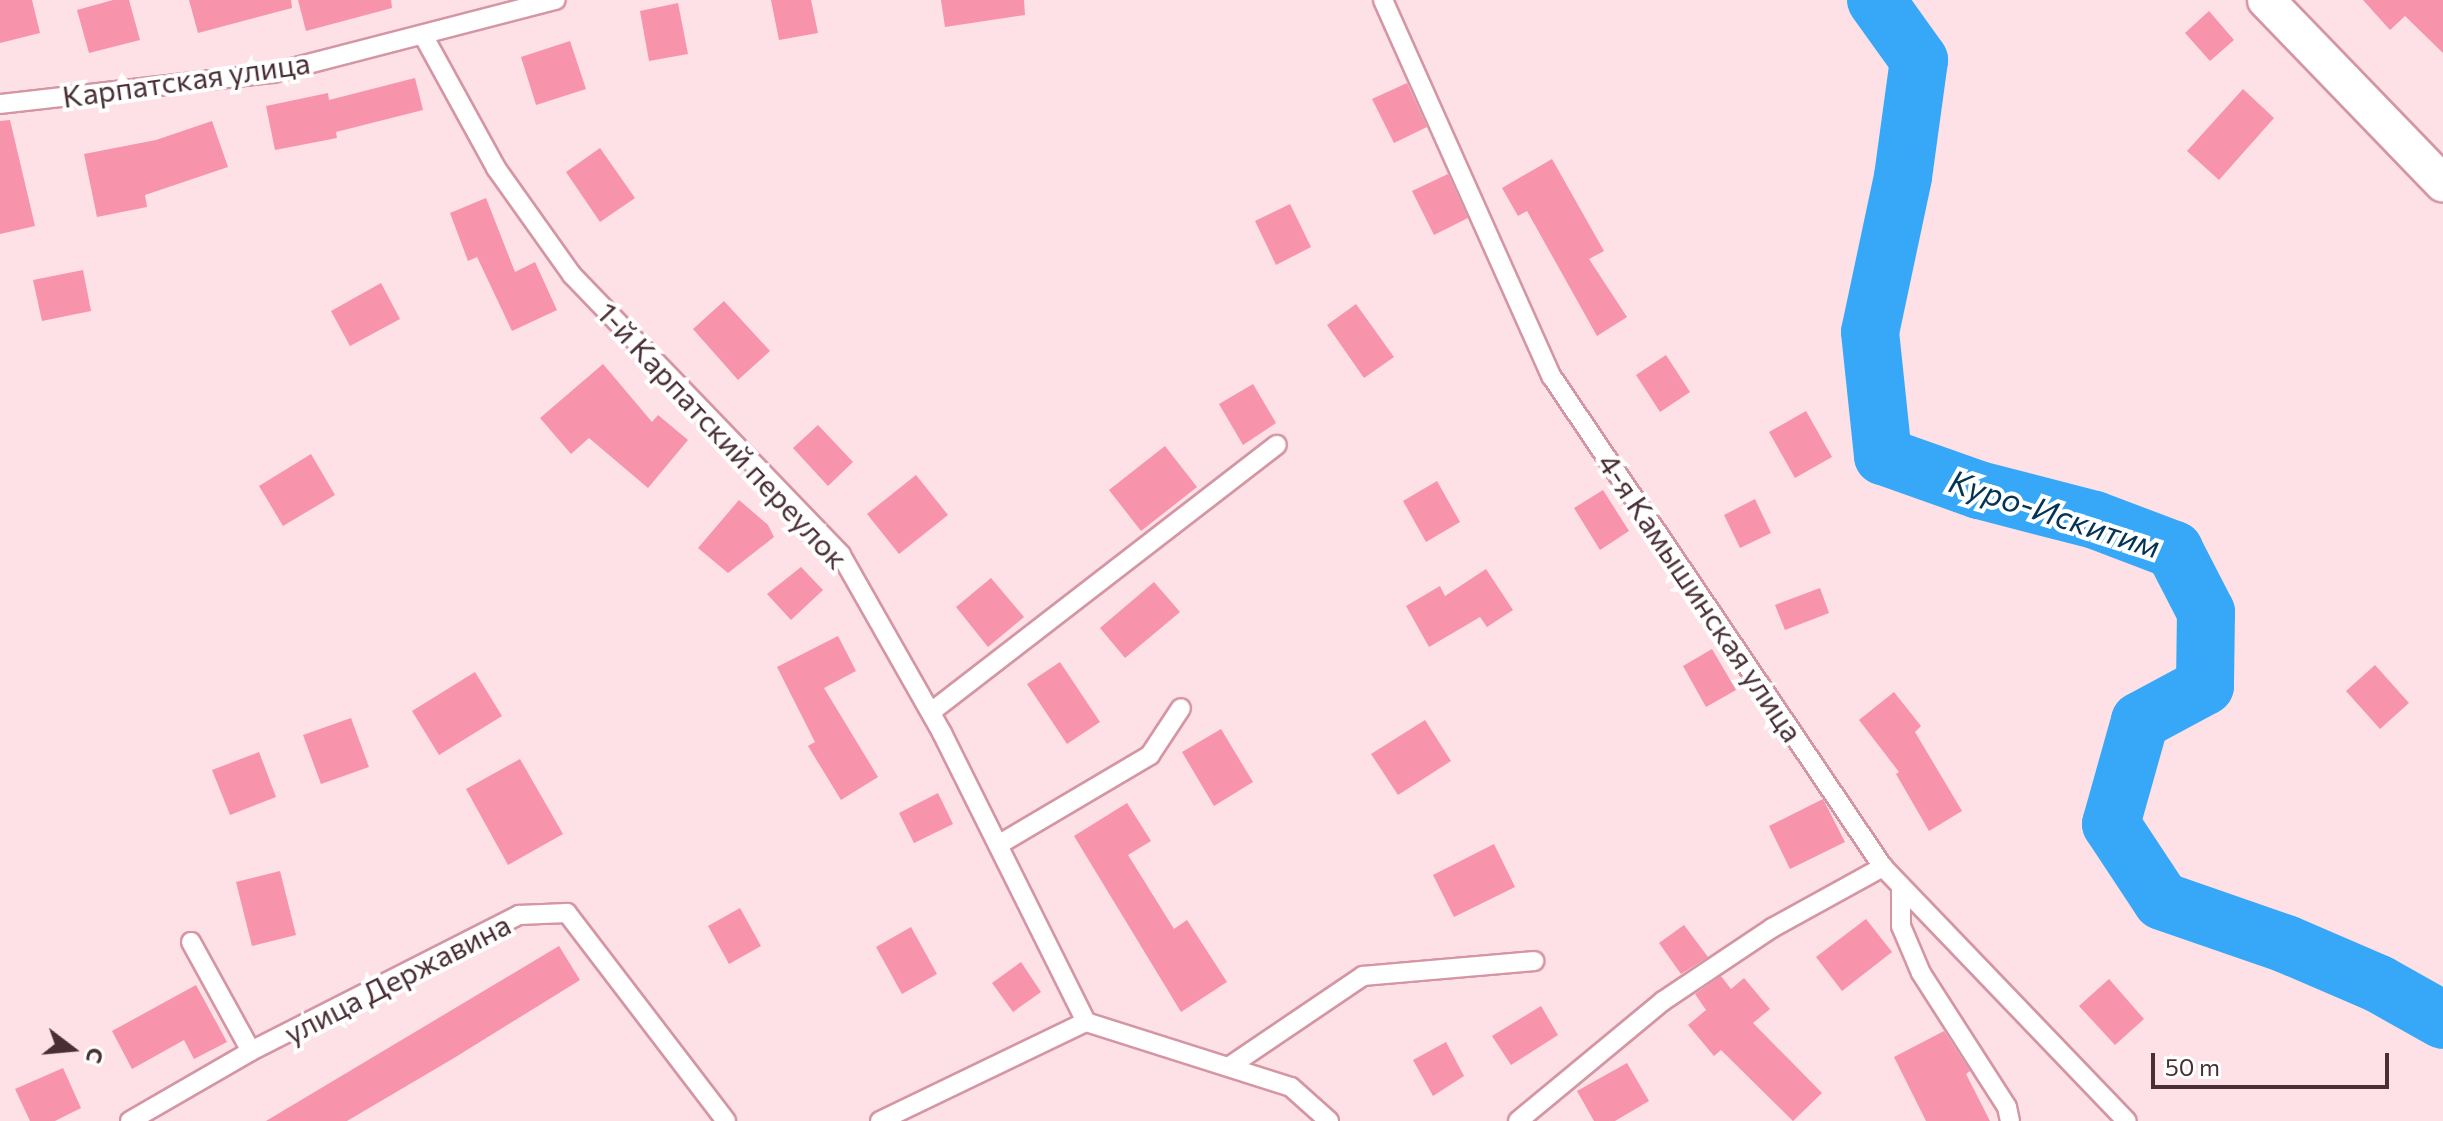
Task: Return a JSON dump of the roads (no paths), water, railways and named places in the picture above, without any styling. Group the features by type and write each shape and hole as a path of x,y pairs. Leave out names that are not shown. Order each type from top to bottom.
{"street":[{"path":"2272,6 2443,183"}],"lane":[{"name":"Карпатская улица","path":"0,104 273,73 556,0"},
{"name":"4-я Камышинская улица","path":"1383,0 1552,377 1883,867 2127,1121"},
{"name":"1-й Карпатский переулок","path":"423,35 496,168 572,275 841,555 931,712 1086,1022"},
{"path":"931,712 1277,445"},
{"path":"998,845 1150,755 1181,708"},
{"path":"1518,1121 1663,1001 1772,928 1883,867"},
{"path":"1901,886 1901,926 1921,973 2007,1107 2010,1121"},
{"name":"улица Державина","path":"130,1121 251,1051 519,915 567,913 726,1121"},
{"path":"191,942 251,1051"},
{"path":"1230,1066 1363,976 1534,961"},
{"path":"880,1121 1086,1022 1291,1087 1329,1121"}],"waterway":[{"name":"Куро-Искитим","path":"1876,0 1919,60 1903,177 1870,332 1883,456 1979,490 2095,520 2174,550 2206,612 2205,686 2140,721 2111,824 2162,901 2286,944 2379,984 2443,1020"}]}
